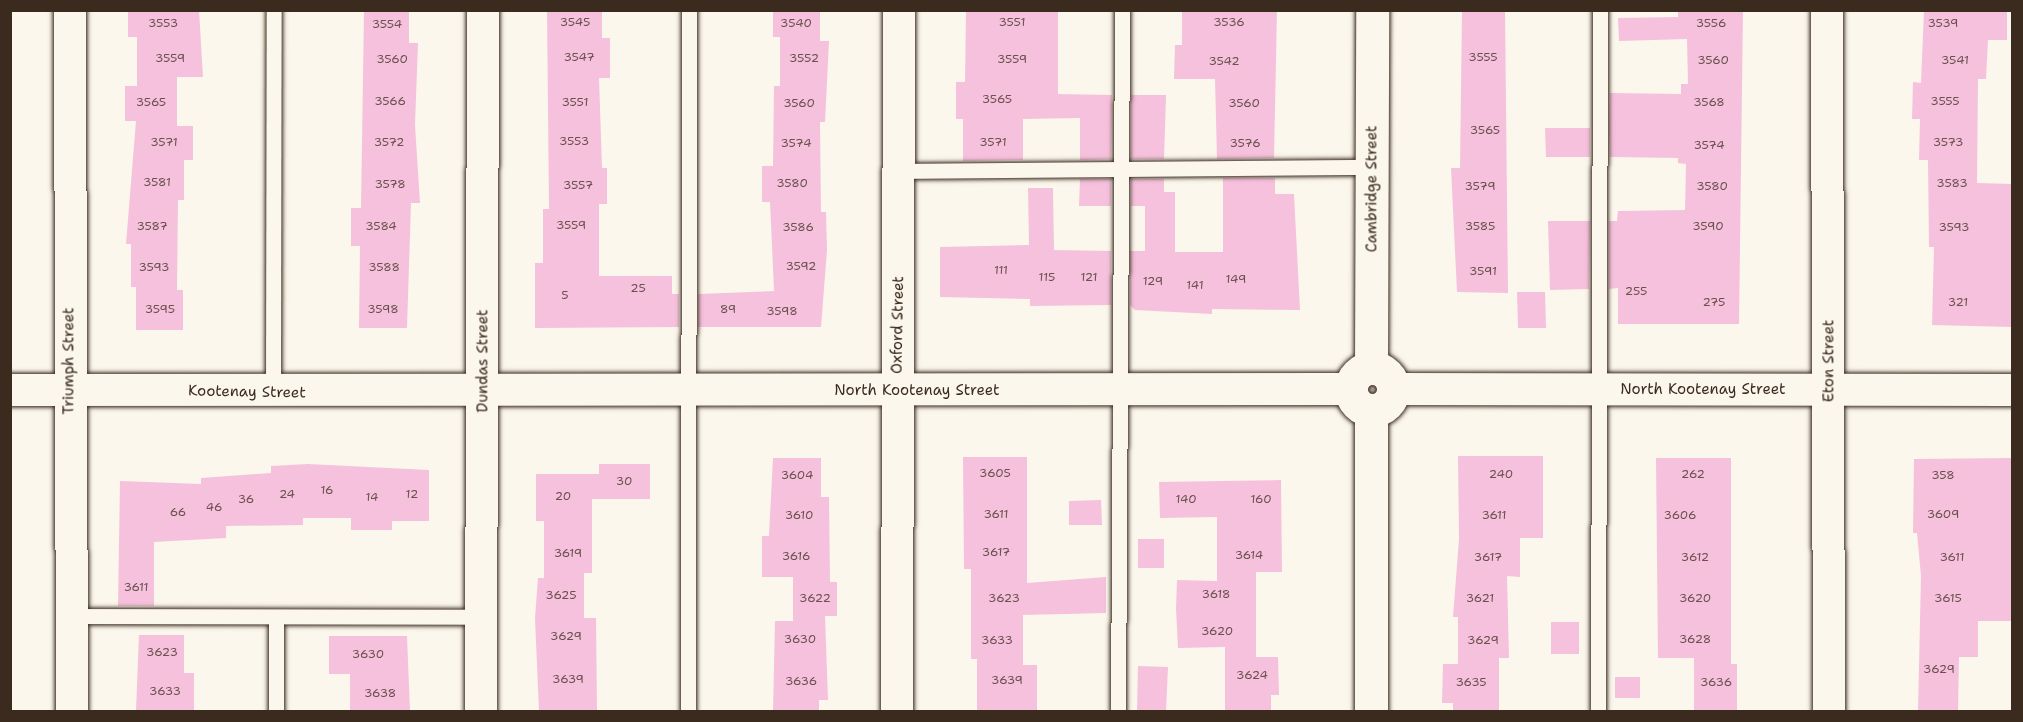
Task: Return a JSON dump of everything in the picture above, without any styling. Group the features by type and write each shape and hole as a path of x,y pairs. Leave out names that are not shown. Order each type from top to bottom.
{"street":[{"name":"Triumph Street","path":"70,10 69,390 72,711"},
{"name":"Dundas Street","path":"481,711 483,10"},
{"name":"Oxford Street","path":"897,711 900,10"},
{"name":"Cambridge Street","path":"1371,711 1372,10"},
{"name":"Eton Street","path":"1827,10 1829,711"},
{"name":"Kootenay Street","path":"10,390 273,393 483,391"},
{"name":"North Kootenay Street","path":"483,391 2013,390"}],"lane":[{"path":"273,393 274,10"},
{"path":"688,711 689,10"},
{"path":"1118,711 1122,10"},
{"path":"1598,711 1596,390 1600,10"},
{"path":"900,171 1372,167"},
{"path":"72,616 481,617"},
{"path":"276,616 276,711"}],"building":[{"path":"128,10 199,10 203,77 177,77 177,126 193,126 193,160 184,160 184,200 178,200 177,290 183,290 183,330 136,330 136,287 131,287 131,244 126,244 136,121 125,121 125,86 137,86 137,37 128,37"},
{"path":"364,10 409,10 409,43 418,43 415,125 420,203 411,203 407,328 359,328 360,246 351,246 351,208 361,208"},
{"path":"547,10 602,10 602,38 610,38 610,78 599,78 602,168 607,168 607,204 599,204 599,276 672,276 672,294 679,294 679,327 535,328 535,263 543,263 543,209 549,209"},
{"path":"773,10 820,10 820,41 829,41 825,122 820,122 821,212 826,212 827,250 821,327 698,327 698,294 774,291 770,202 762,202 762,166 773,166 774,86 780,86 780,37 773,37"},
{"path":"966,10 1058,10 1058,94 1112,95 1111,159 1080,160 1080,118 1023,119 1023,160 963,161 963,119 956,119 956,82 965,82"},
{"path":"1182,10 1277,10 1274,158 1217,159 1215,79 1174,79 1175,45 1182,45"},
{"path":"1462,10 1505,10 1508,293 1457,292 1451,168 1460,168"},
{"path":"1678,10 1743,10 1739,324 1618,324 1618,288 1609,289 1609,221 1617,221 1618,211 1685,210 1686,164 1678,163 1678,158 1610,157 1609,128 1610,93 1681,94 1681,84 1688,84 1687,39 1619,41 1618,18 1678,17"},
{"path":"1924,10 2007,12 2007,40 1988,40 1986,79 1978,79 1977,183 2013,184 2013,327 1932,325 1934,247 1929,247 1928,160 1919,160 1920,119 1912,119 1913,82 1921,83"},
{"path":"1131,95 1166,95 1164,159 1131,159"},
{"path":"1545,128 1590,128 1590,157 1546,157"},
{"path":"1223,178 1275,178 1275,194 1294,194 1300,310 1212,309 1212,314 1135,310 1130,305 1130,251 1145,251 1145,206 1131,206 1131,179 1164,179 1164,192 1175,192 1175,252 1223,252"},
{"path":"1080,179 1111,179 1111,206 1079,206"},
{"path":"1028,188 1053,188 1054,250 1111,251 1111,305 1030,306 1030,299 940,297 940,247 1029,245"},
{"path":"1548,221 1590,221 1589,289 1550,290"},
{"path":"1517,292 1545,292 1546,328 1518,328"},
{"path":"1458,456 1543,456 1543,538 1520,538 1520,577 1507,576 1509,658 1499,658 1499,711 1453,711 1453,703 1442,703 1443,664 1458,664 1458,617 1453,617 1459,539"},
{"path":"963,457 1027,457 1027,583 1106,577 1106,613 1023,615 1023,665 1037,665 1037,711 977,711 977,659 971,659 971,569 964,569"},
{"path":"773,458 821,458 821,497 829,497 830,582 837,582 837,616 825,616 828,700 819,700 819,711 773,711 775,621 793,621 793,577 762,577 762,536 769,536"},
{"path":"1656,458 1731,458 1731,664 1737,664 1737,711 1694,711 1694,658 1658,658"},
{"path":"2013,458 2013,621 1978,621 1978,657 1959,657 1958,711 1918,711 1921,576 1917,533 1913,533 1914,459"},
{"path":"308,464 429,470 429,521 392,521 392,530 351,530 351,518 303,518 303,525 226,526 226,538 154,542 154,606 118,606 120,481 201,484 201,478 271,473 271,466"},
{"path":"599,464 650,464 650,499 592,499 592,573 584,573 584,618 596,618 597,711 539,711 535,618 538,578 544,578 544,521 536,521 536,474 599,474"},
{"path":"1281,480 1282,572 1256,572 1256,657 1278,657 1279,695 1271,695 1271,711 1225,711 1225,647 1178,648 1176,609 1177,580 1217,581 1217,517 1160,518 1159,482"},
{"path":"1101,500 1102,525 1069,525 1069,501"},
{"path":"1138,539 1164,539 1164,568 1138,568"},
{"path":"1551,622 1579,622 1579,654 1551,654"},
{"path":"139,635 184,635 184,673 194,673 194,710 136,710"},
{"path":"329,636 407,636 410,711 350,711 350,674 329,674"},
{"path":"1138,666 1168,667 1166,711 1137,711"},
{"path":"1615,677 1640,677 1640,698 1615,698"}]}
